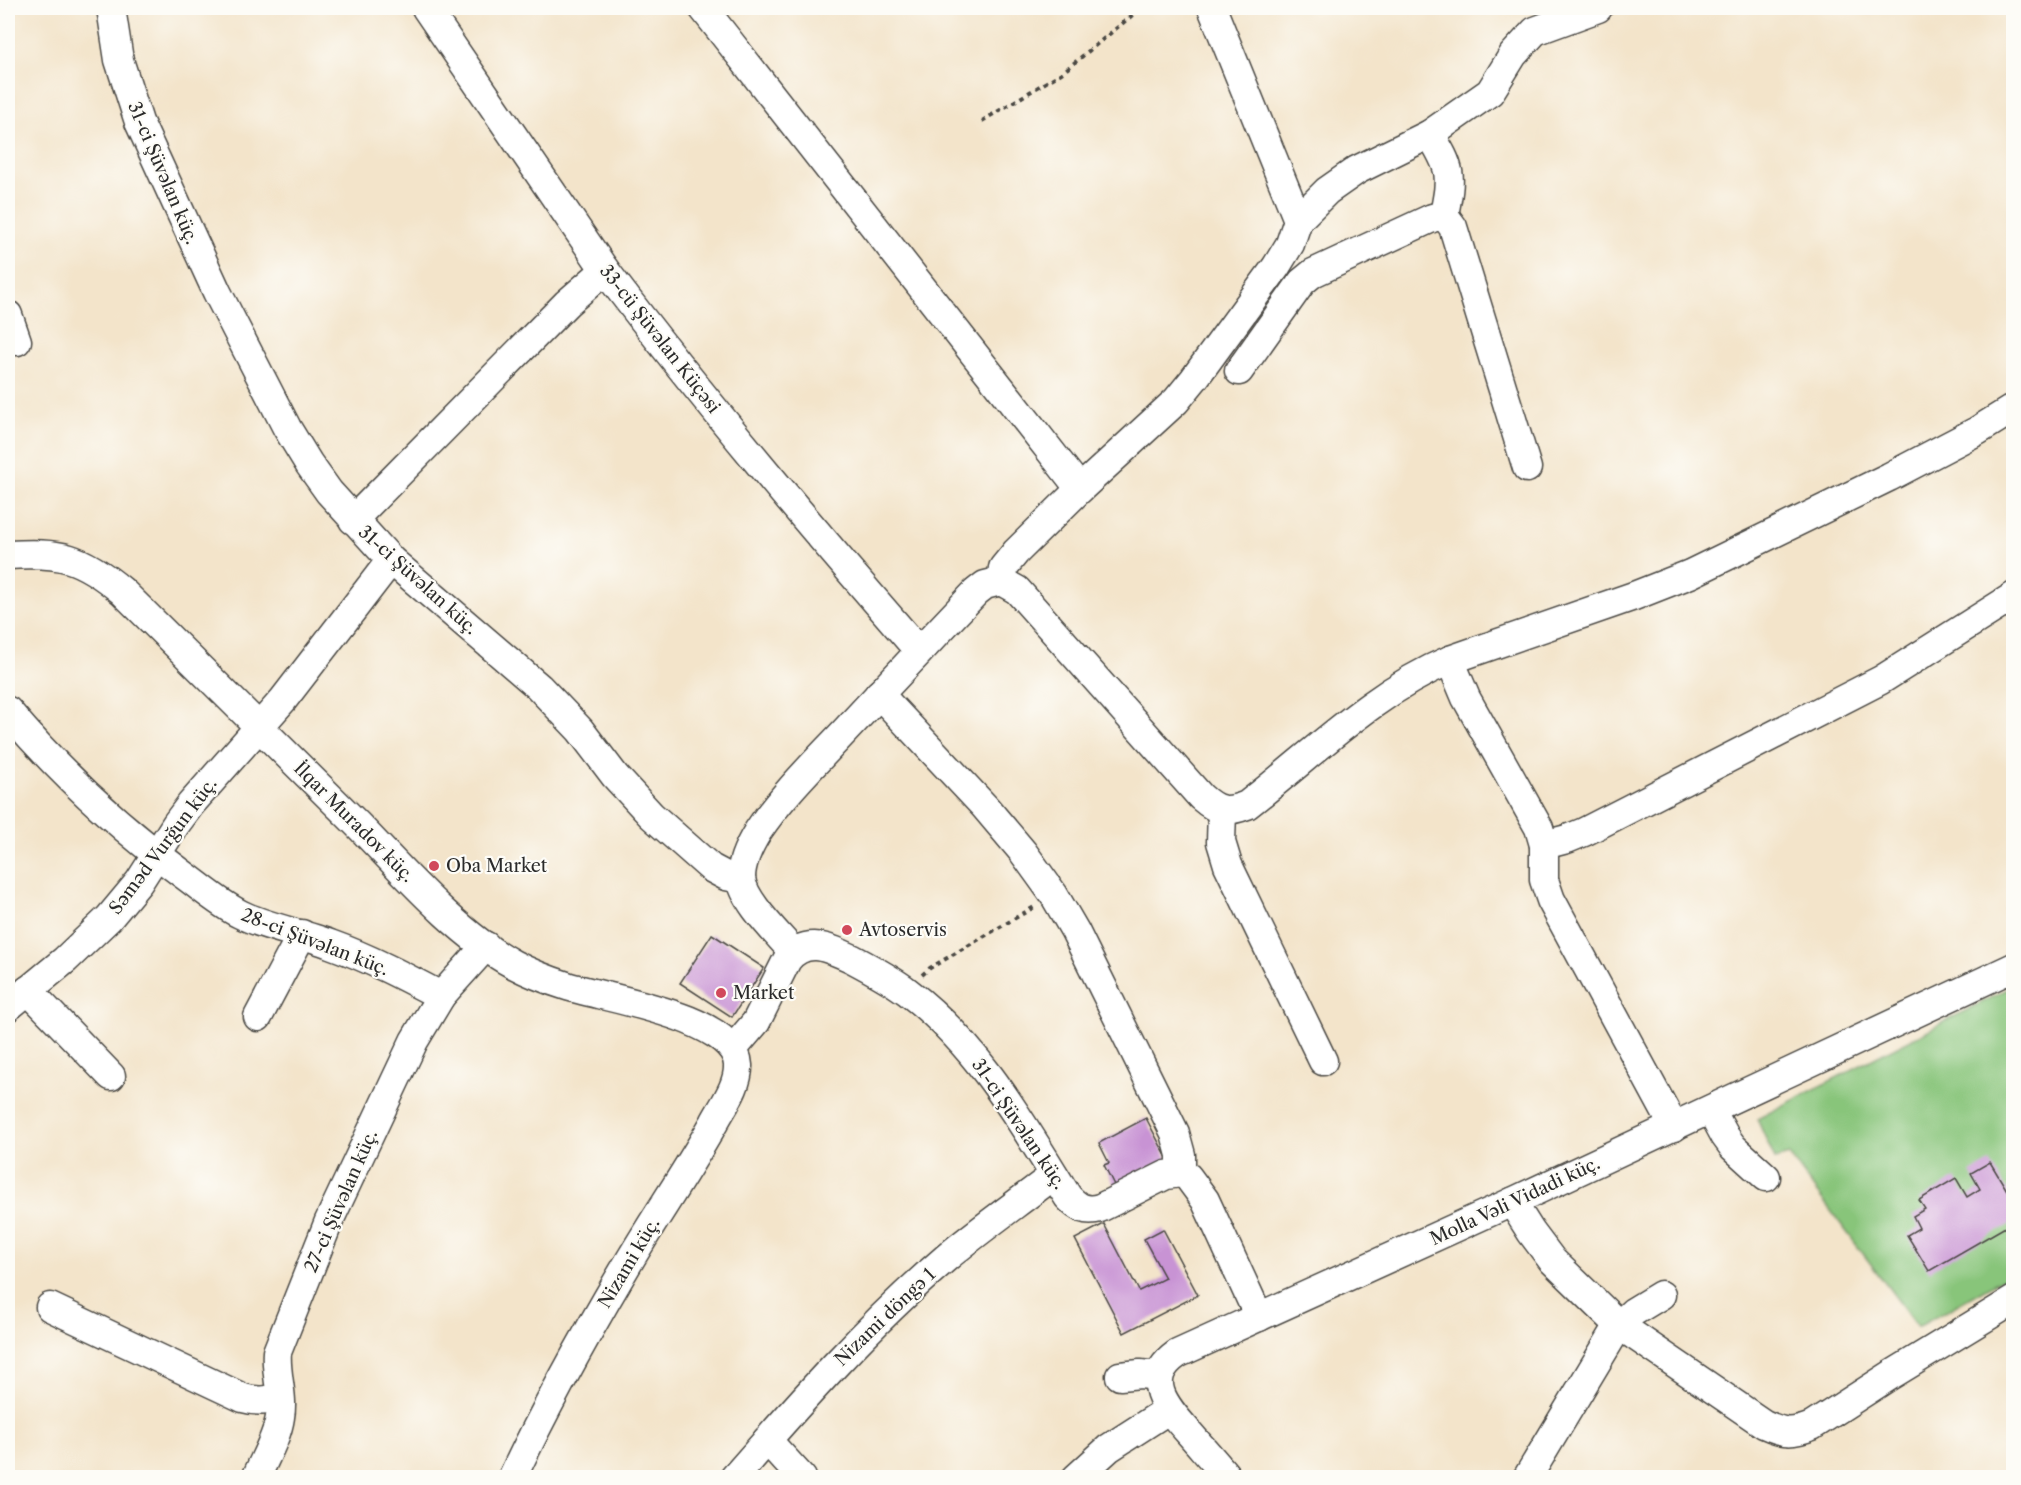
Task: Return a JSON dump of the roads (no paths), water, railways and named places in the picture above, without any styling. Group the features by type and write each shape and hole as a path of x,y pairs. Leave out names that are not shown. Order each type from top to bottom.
{"street":[{"name":"31-ci Şüvəlan küç.","path":"111,8 119,60 139,122 199,256 287,428 316,473 353,520 391,560 539,687 580,730 630,792 660,822 711,868 726,876 741,879"},
{"name":"33-cü Şüvəlan Küçəsi","path":"426,8 605,270 694,385 919,651"},
{"path":"703,8 1080,489"},
{"path":"1212,8 1298,220"},
{"path":"1001,581 1003,568 1016,552 1080,489 1176,401 1276,267 1290,244 1298,220 1327,191 1357,170 1430,134 1490,92 1513,55 1535,31 1560,14 1598,8"},
{"path":"1430,134 1445,158 1451,180 1444,215 1453,227 1527,468"},
{"path":"1239,371 1302,282 1313,273 1432,218 1444,215"},
{"path":"353,520 567,303 605,270"},
{"path":"733,1048 756,1022 793,952 750,898 741,879 748,849 758,832 805,774 919,651 985,585 1001,581 1010,585 1024,597 1190,785 1211,806 1222,811 1235,810 1247,805 1337,730 1382,697 1425,670 1690,574 1889,477 1977,430 2010,417"},
{"name":"İlqar Muradov küç.","path":"8,555 39,553 62,556 87,564 103,575 122,591 429,896 486,946 512,964 540,977 568,986 690,1020 720,1036 733,1048"},
{"name":"Səməd Vurğun küç.","path":"18,999 65,960 109,918 139,882 191,804 260,728 391,560"},
{"path":"1544,845 1567,840 1584,832 1881,680 2013,596"},
{"path":"1450,660 1466,698 1531,810 1539,828 1544,845 1544,880 1551,900 1674,1127"},
{"path":"879,694 985,807 1023,852 1054,895 1075,931 1174,1133 1181,1155 1181,1173 1194,1183 1205,1200 1259,1317"},
{"name":"28-ci Şüvəlan küç.","path":"8,711 82,791 111,818 157,855 240,914 302,934 372,961 441,996"},
{"path":"1222,811 1221,843 1228,865 1323,1061"},
{"path":"258,1017 302,934"},
{"name":"31-ci Şüvəlan küç.","path":"793,952 815,945 827,947 887,977 907,991 953,1032 976,1059 1006,1098 1068,1197 1083,1209 1100,1208 1166,1175 1181,1173"},
{"name":"27-ci Şüvəlan küç.","path":"256,1478 281,1416 276,1362 278,1352 316,1251 414,1041 441,996 486,946"},
{"name":"Molla Vəli Vidadi küç.","path":"1159,1377 1162,1367 1177,1354 1711,1110 2013,967"},
{"path":"18,999 111,1076"},
{"name":"Nizami küç.","path":"512,1478 544,1411 625,1268 697,1152 730,1093 738,1069 738,1060 733,1048"},
{"path":"1711,1110 1733,1147 1766,1177"},
{"name":"Nizami döngə 1","path":"734,1478 808,1393 857,1342 944,1260 1054,1175"},
{"path":"1512,1202 1552,1260 1619,1324 1764,1424 1783,1432 1798,1431 1812,1426 2013,1300"},
{"path":"1527,1478 1619,1324 1633,1312 1661,1295"},
{"path":"50,1307 243,1398 267,1401 280,1397"},
{"path":"1120,1376 1140,1374 1159,1377 1161,1396 1168,1410 1228,1478"},
{"path":"1076,1478 1109,1448 1168,1410"},
{"path":"767,1440 802,1478"}],"place":[{"name":"Oba Market","path":"434,866"},
{"name":"Avtoservis","path":"847,930"},
{"name":"Market","path":"721,993"}]}
